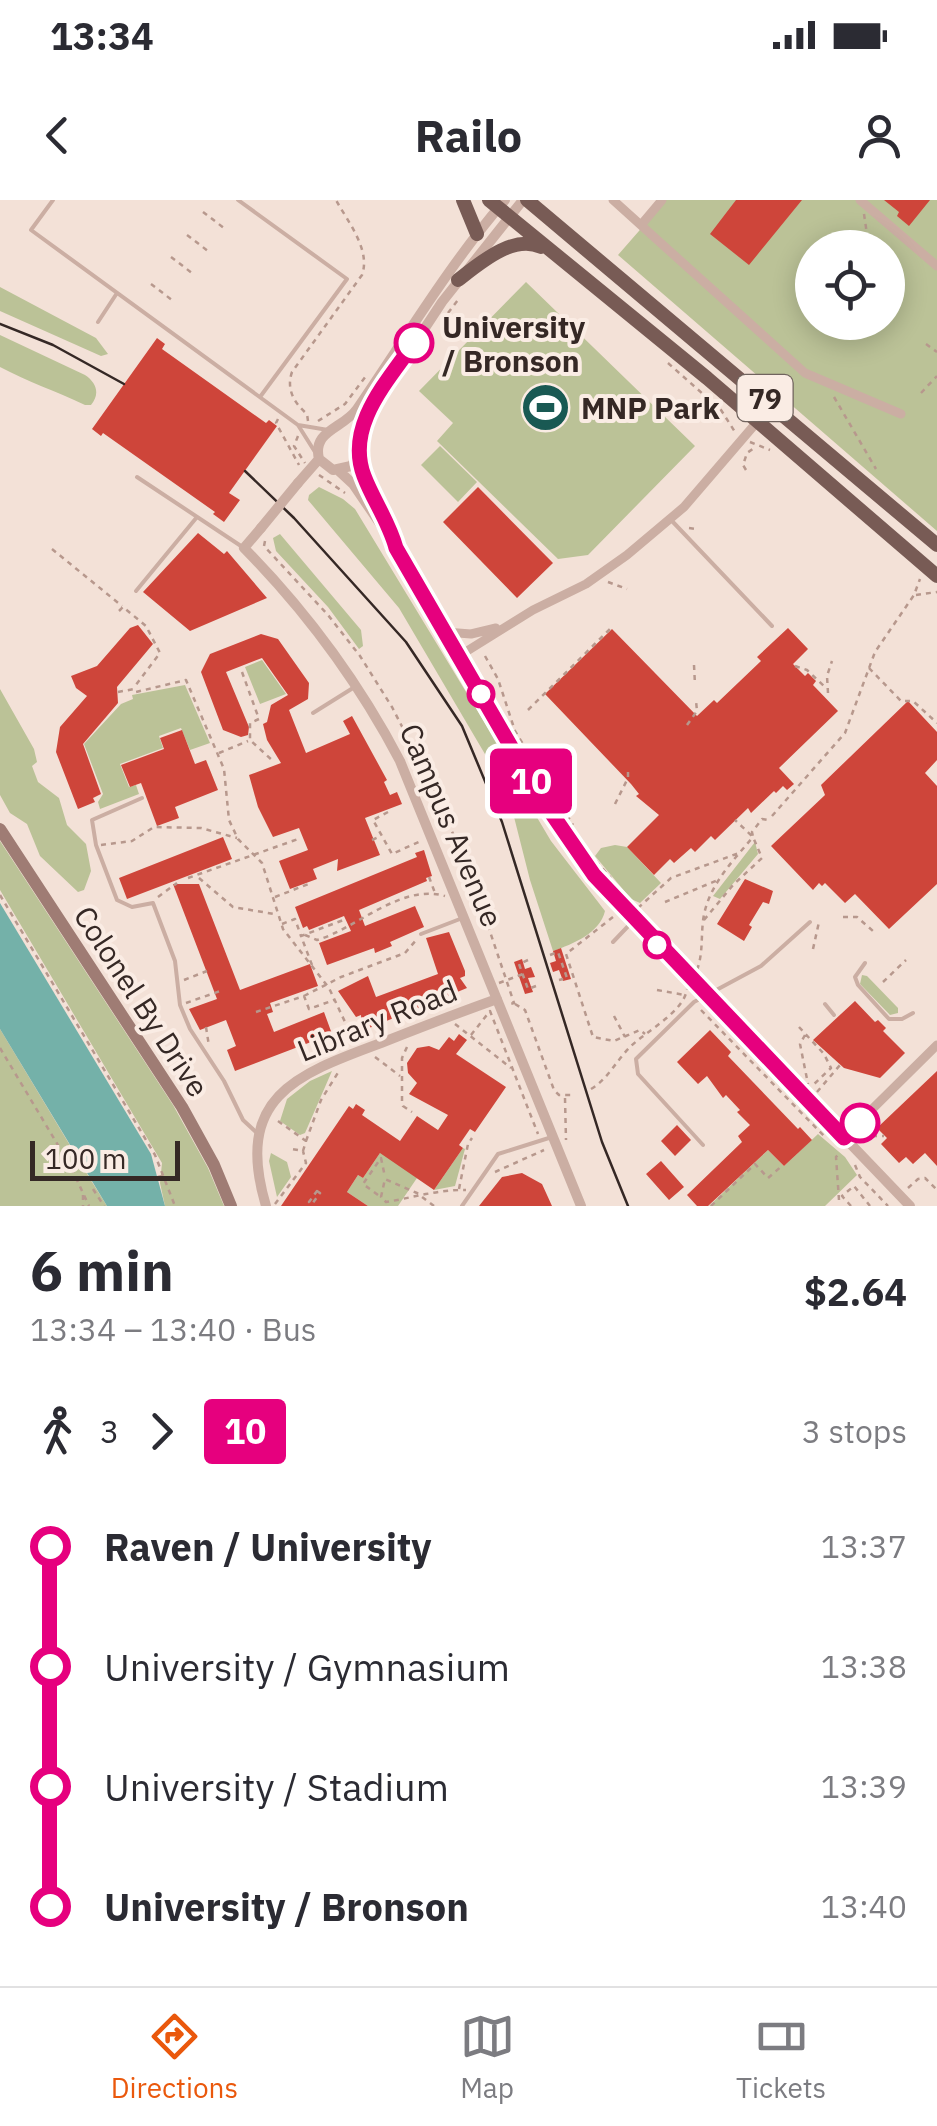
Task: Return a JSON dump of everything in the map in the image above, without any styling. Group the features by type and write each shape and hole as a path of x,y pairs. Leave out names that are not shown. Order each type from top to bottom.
{"main road":[{"path":"462,200 476,234"},
{"name":"79","path":"525,200 937,546"},
{"name":"79","path":"500,206 757,422 929,577"},
{"path":"462,284 490,257 522,243 532,242 548,250"},
{"name":"Colonel By Drive","path":"0,829 182,1107 232,1206"}],"street":[{"path":"244,548 265,532 318,457 320,438 351,418 476,234 500,206 525,200"},
{"path":"613,200 805,373 901,414"},
{"path":"641,224 662,200"},
{"path":"862,202 937,266"},
{"path":"339,471 351,466 360,428 369,410 462,284 500,206"},
{"path":"459,656 592,580 671,520 757,422"},
{"path":"334,429 350,432 396,548"},
{"path":"318,457 327,468 339,471 354,484 396,548 564,834 594,875 636,914 839,1142 910,1206"},
{"name":"Campus Avenue","path":"244,548 314,625 357,686 400,760 580,1206"},
{"path":"445,632 482,633 522,617"},
{"name":"Library Road","path":"259,1135 271,1106 291,1083 313,1069 497,999"},
{"path":"839,1142 937,1045"},
{"path":"259,1135 257,1173 271,1205"}],"lane":[{"path":"54,200 31,230 298,425 318,457"},
{"path":"238,200 347,279 260,397"},
{"path":"98,322 117,293"},
{"path":"298,425 334,429"},
{"path":"136,476 244,548"},
{"path":"136,591 198,517"},
{"path":"671,520 772,626"},
{"path":"312,712 357,686"},
{"path":"142,798 92,820 96,845 117,900 132,908 153,903 175,962 180,1005 190,1029 224,1081 243,1120 259,1135"},
{"path":"613,942 636,914"},
{"path":"421,934 465,917"},
{"path":"703,1145 638,1074 635,1062 705,995 761,966 810,922"},
{"path":"865,964 855,977 858,985 889,1018 902,1019 912,1014"},
{"path":"825,1004 834,1015"},
{"path":"462,1206 498,1154 552,1138"}],"path":[{"path":"862,202 866,230"},
{"path":"203,212 224,228"},
{"path":"187,235 208,250"},
{"path":"171,257 192,273"},
{"path":"151,284 172,300"},
{"path":"445,317 462,284"},
{"path":"926,344 937,352"},
{"path":"660,355 721,410 734,431 773,451"},
{"path":"921,393 937,376"},
{"path":"309,419 319,420 339,410 366,377"},
{"path":"834,385 834,398 876,469"},
{"path":"278,419 276,423 300,466"},
{"path":"746,470 745,458 754,448"},
{"path":"317,482 322,478"},
{"path":"684,524 696,529"},
{"path":"265,532 264,546 328,615 392,707 432,785 472,878 512,1004 525,1010 554,1090 558,1095 572,1095"},
{"path":"52,549 146,626 160,652 134,689"},
{"path":"703,921 762,858 752,832 762,819 770,818 840,740 885,634 929,577"},
{"path":"602,582 628,589"},
{"path":"914,595 937,592"},
{"path":"119,611 123,606"},
{"path":"528,710 613,626"},
{"path":"485,656 498,678 515,731 574,828"},
{"path":"795,666 806,670 826,690 832,662"},
{"path":"694,665 695,685"},
{"path":"868,667 901,700 913,701 937,723"},
{"path":"242,672 259,719 250,723 250,740 272,761"},
{"path":"118,692 136,692 186,680 224,769 229,820 238,838 262,863 289,941 328,986 354,1042"},
{"path":"686,725 697,710 696,702"},
{"path":"217,754 250,740"},
{"path":"616,804 628,770"},
{"path":"388,812 373,820 392,854 425,840"},
{"path":"735,820 753,837"},
{"path":"96,845 132,841 154,827 201,828 238,838"},
{"path":"372,840 382,836"},
{"path":"700,976 697,970 703,921 710,895 753,837"},
{"path":"188,878 302,838"},
{"path":"636,914 671,878 741,852"},
{"path":"198,877 233,907 278,915"},
{"path":"429,877 435,893"},
{"path":"665,902 719,880"},
{"path":"153,903 177,883"},
{"path":"274,898 312,883"},
{"path":"303,936 326,938 353,927 360,918 383,906 435,893 448,897"},
{"path":"710,895 722,902"},
{"path":"0,896 164,1176 175,1206"},
{"path":"614,917 566,954 593,1037 610,1042 640,1030 645,1034"},
{"path":"843,917 858,917 874,930"},
{"path":"303,936 346,919"},
{"path":"281,924 295,920 312,966"},
{"path":"812,949 819,922"},
{"path":"256,1012 304,996 405,952 421,934"},
{"path":"550,955 558,952 567,978 559,980"},
{"path":"528,960 519,964 522,974 528,988 536,986"},
{"path":"883,982 906,960"},
{"path":"562,965 569,962"},
{"path":"178,982 207,971"},
{"path":"504,980 522,974"},
{"path":"686,987 687,995"},
{"path":"180,1005 223,990"},
{"path":"657,990 687,995"},
{"path":"591,1089 687,995"},
{"path":"304,996 309,1010 336,1000"},
{"path":"702,1010 824,1136"},
{"path":"471,1035 490,1011 538,1136"},
{"path":"614,1016 625,1036"},
{"path":"455,1024 512,1069"},
{"path":"799,1028 805,1034 824,1054 831,1068 810,1087 800,1044 805,1034"},
{"path":"370,1047 378,1061 403,1078"},
{"path":"407,1047 402,1058 404,1106 412,1112"},
{"path":"0,1048 71,1166 87,1205 98,1196"},
{"path":"271,1205 306,1163 303,1151 321,1100 343,1066"},
{"path":"816,1093 840,1066"},
{"path":"565,1096 566,1152"},
{"path":"278,1122 306,1142"},
{"path":"812,1138 819,1131"},
{"path":"862,1136 884,1136"},
{"path":"459,1189 472,1138"},
{"path":"292,1149 303,1151"},
{"path":"494,1173 544,1150"},
{"path":"851,1206 840,1198 836,1157 845,1155 888,1206"},
{"path":"380,1197 385,1179 381,1158 362,1184 386,1202 459,1189 472,1192"},
{"path":"711,1206 755,1164 768,1178 782,1165"},
{"path":"148,1179 164,1176"},
{"path":"906,1190 918,1178 924,1178 937,1190"},
{"path":"385,1179 434,1206"},
{"path":"832,1206 854,1186 871,1205 879,1196"},
{"path":"93,1189 104,1206"}],"green space":[{"path":"666,200 937,200 937,531 618,255"},
{"name":"MNP Park","path":"526,282 695,446 588,555 558,559 437,441 453,423 419,391"},
{"path":"0,287 96,338 108,354 101,356 0,311"},
{"path":"0,335 85,375 96,389 91,405 0,367"},
{"path":"440,446 477,482 458,502 421,465"},
{"path":"319,487 355,509 511,766 510,772 551,841 605,911 598,926 585,937 553,951 513,813 492,766 399,608 308,500"},
{"path":"280,534 361,630 363,646 359,649 328,607 276,551 273,538"},
{"path":"262,660 286,694 260,704 245,667"},
{"path":"185,685 210,743 190,750 181,728 159,736 163,748 120,764 129,787 136,785 139,794 100,809 98,802 103,794 84,744 121,704 133,699 132,695"},
{"path":"0,689 34,749 37,762 32,766 38,782 59,798 67,825 86,844 91,871 84,890 78,892 40,856 27,824 10,813 0,795"},
{"path":"0,841 173,1105 224,1206 165,1206 160,1183 162,1163 0,890"},
{"path":"755,842 758,854 720,899 713,896"},
{"path":"627,847 661,883 640,903 631,899 595,856 601,848"},
{"path":"862,975 898,1008 898,1013 890,1015 860,984"},
{"path":"0,1029 92,1182 107,1206 0,1206"},
{"path":"332,1071 305,1133 300,1135 280,1121 287,1099 310,1081"},
{"path":"818,1134 845,1157 857,1175 825,1206 709,1206 768,1150 784,1166"},
{"path":"463,1148 455,1186 434,1190"},
{"path":"382,1150 417,1178 398,1206 368,1206 347,1192 358,1175 363,1178"},
{"path":"271,1153 287,1162 291,1177 277,1197 269,1161"}],"water":[{"path":"0,903 151,1154 165,1206 107,1206 0,1029"}],"building":[{"path":"736,200 802,200 749,265 710,234"},
{"path":"884,200 930,200 909,226"},
{"path":"157,338 165,344 162,349 266,423 269,420 277,426 229,493 240,500 224,522 103,433 101,436 92,429"},
{"path":"478,487 553,563 517,598 443,522"},
{"path":"198,533 224,554 227,551 267,598 190,631 143,592"},
{"path":"138,625 153,644 117,687 118,703 83,744 101,794 93,798 95,802 78,809 56,752 60,727 87,696 76,688 71,676 97,666 130,628"},
{"path":"788,628 808,649 793,664 816,681 813,685 838,711 779,768 794,784 787,790 783,786 774,791 751,813 748,808 715,840 711,836 695,852 691,848 674,863 670,859 654,875 627,847 659,815 636,796 639,794 631,784 545,694 612,629 697,716 714,700 717,703 761,661 757,657"},
{"path":"261,634 278,639 309,683 308,699 289,710 306,753 350,734 343,721 352,716 387,780 384,782 390,795 397,792 402,804 365,818 380,855 337,871 338,859 313,869 317,879 290,889 279,861 308,850 299,828 273,837 258,807 249,775 281,763 267,740 263,724 271,705 288,695 262,658 226,672 249,727 248,735 241,737 223,730 201,672 210,654"},
{"path":"908,701 937,732 937,760 925,773 937,786 937,884 889,929 855,894 845,903 825,883 819,883 813,890 771,846 825,795 821,785"},
{"path":"182,730 195,764 206,760 218,790 175,807 179,818 157,826 141,783 130,787 121,765 164,749 160,738"},
{"path":"223,837 232,859 127,899 119,878"},
{"path":"424,850 432,876 427,881 359,910 365,926 415,906 424,927 375,953 374,948 327,965 319,943 351,931 344,916 309,930 307,926 303,928 295,907 417,857 415,853"},
{"path":"745,879 773,891 769,904 763,902 749,925 752,927 744,941 717,924"},
{"path":"173,884 199,884 240,990 310,964 318,986 270,1003 273,1012 267,1014 274,1032 324,1012 332,1034 235,1071 227,1050 236,1046 226,1020 200,1030 189,1009 217,999"},
{"path":"449,932 465,971 460,978 467,988 362,1031 361,1015 356,1017 338,991 368,976 376,997 438,974 426,938"},
{"path":"561,948 571,979 563,981 559,970 553,972 550,963 556,961 553,951"},
{"path":"522,959 525,969 531,967 535,977 528,978 533,992 525,994 514,962"},
{"path":"855,1001 886,1028 883,1031 905,1053 880,1078 844,1068 813,1040"},
{"path":"710,1030 731,1052 728,1056 812,1140 784,1166 768,1150 708,1206 697,1206 687,1195 742,1142 738,1136 750,1125 707,1076 698,1084 677,1062"},
{"path":"459,1034 467,1040 456,1054 506,1087 475,1132 470,1129 459,1145 463,1148 434,1190 380,1153 363,1178 358,1175 347,1192 368,1206 281,1206 349,1106 353,1109 356,1104 365,1110 362,1115 400,1141 417,1116 438,1130 448,1115 409,1094 417,1083 408,1073 407,1063 417,1048 429,1046 439,1050 449,1037 454,1041"},
{"path":"937,1071 937,1166 925,1153 913,1164 906,1157 899,1163 881,1144 887,1138 877,1128"},
{"path":"677,1125 691,1140 675,1156 661,1141"},
{"path":"661,1161 684,1187 669,1200 646,1174"},
{"path":"522,1173 542,1184 552,1206 479,1206 502,1177"}],"tram line":[{"path":"0,324 53,345 124,384"},
{"path":"245,471 294,518 406,642 462,726 502,822 602,1142 628,1206"}],"bus line":[{"name":"10","path":"414,343 369,410 358,443 364,477 390,527 396,548 539,795 594,875 622,909 844,1138 860,1123"}],"place":[{"name":"University / Bronson","path":"414,343"},
{"name":"MNP Park","path":"546,407"}]}
